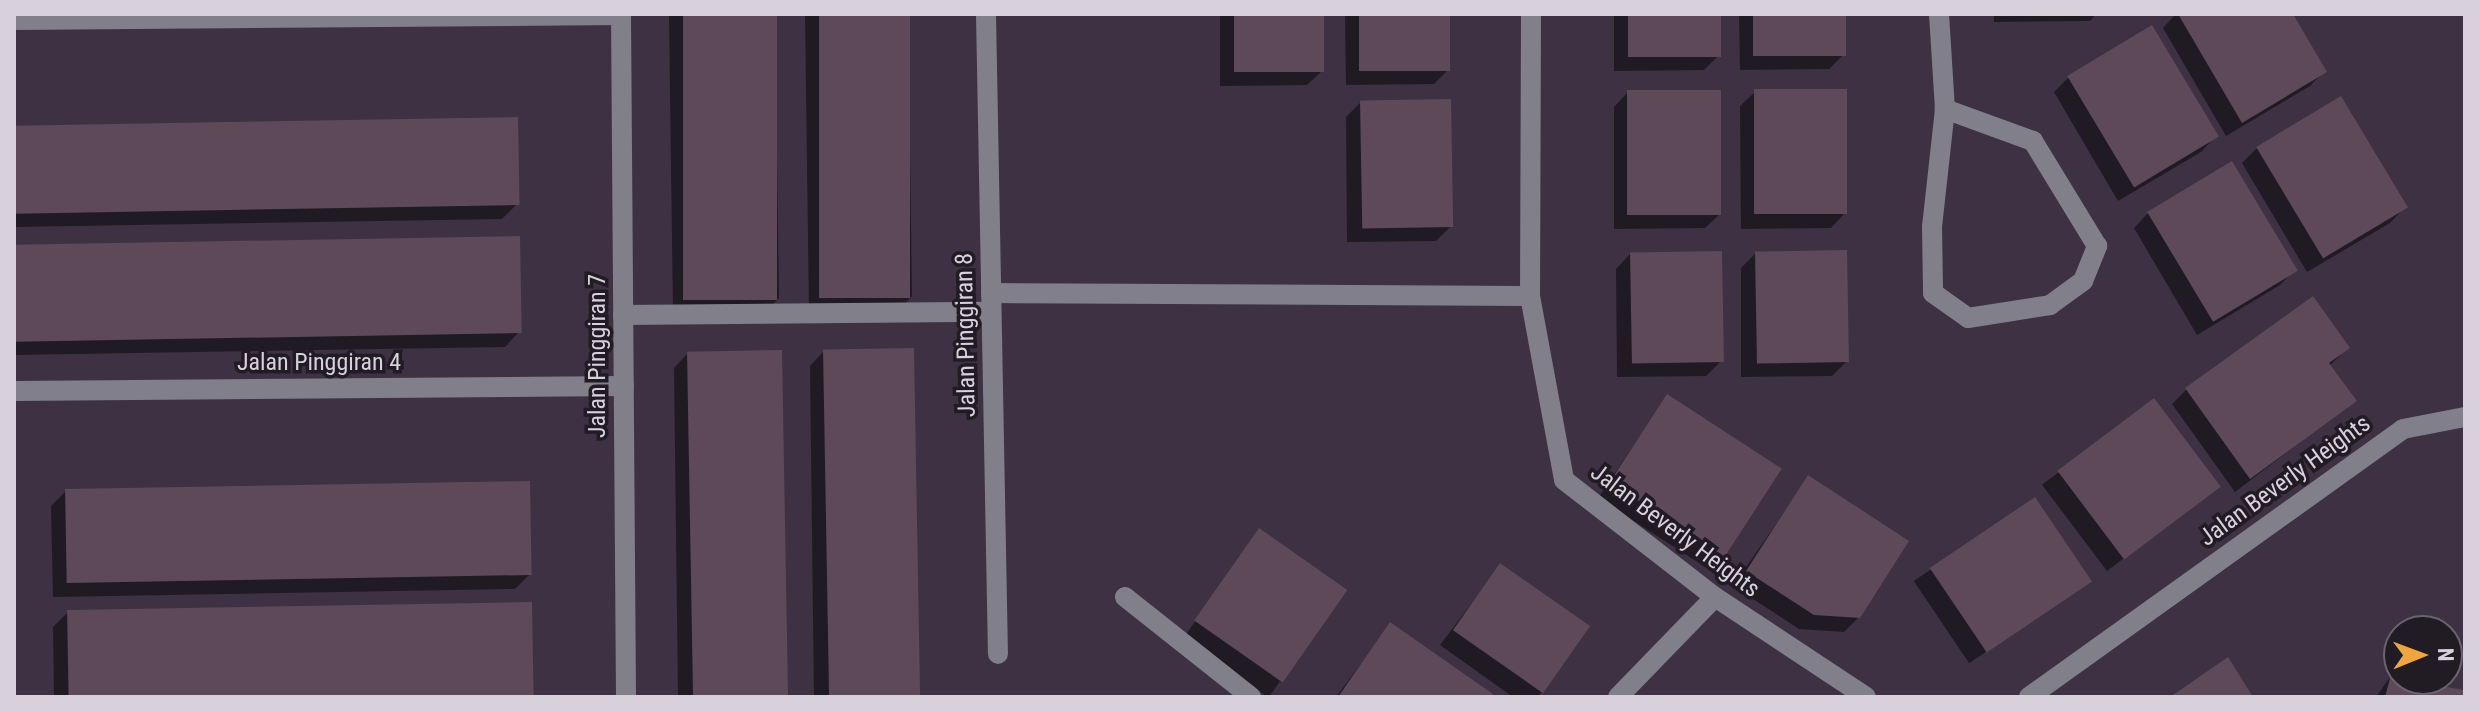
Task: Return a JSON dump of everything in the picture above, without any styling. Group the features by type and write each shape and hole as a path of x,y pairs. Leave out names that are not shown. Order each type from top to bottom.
{"street":[{"path":"14,20 621,14"},
{"name":"Jalan Pinggiran 7","path":"621,14 626,697"},
{"name":"Jalan Pinggiran 8","path":"986,14 998,654"},
{"name":"Jalan Beverly Heights","path":"1531,14 1530,296 1564,480 1715,597 1866,697"},
{"path":"1939,14 1945,109 1932,226 1933,293 1968,318 2050,305 2083,281 2097,246 2033,141 1945,109"},
{"path":"623,315 991,302 1530,296"},
{"name":"Jalan Pinggiran 4","path":"14,391 624,386"},
{"name":"Jalan Beverly Heights","path":"2029,697 2403,429 2465,417"},
{"path":"1125,597 1251,697"},
{"path":"1618,697 1715,597"}],"building":[{"path":"683,14 777,14 777,300 683,300"},
{"path":"819,14 910,14 910,298 819,298"},
{"path":"1234,14 1324,14 1324,72 1234,72"},
{"path":"1359,14 1450,14 1450,71 1359,71"},
{"path":"1628,14 1721,14 1721,57 1628,57"},
{"path":"1753,14 1846,14 1846,56 1753,56"},
{"path":"2178,14 2293,14 2327,72 2242,123"},
{"path":"2152,25 2219,136 2134,187 2067,76"},
{"path":"1754,89 1847,89 1847,214 1754,214"},
{"path":"1627,90 1721,90 1721,215 1627,215"},
{"path":"2341,96 2408,207 2323,258 2256,147"},
{"path":"1451,99 1453,227 1362,229 1360,101"},
{"path":"518,117 520,205 16,214 14,126"},
{"path":"2232,161 2298,271 2213,322 2147,212"},
{"path":"520,236 522,333 16,342 14,245"},
{"path":"1847,250 1849,362 1757,364 1755,252"},
{"path":"1722,251 1724,362 1632,364 1630,253"},
{"path":"2313,296 2350,348 2329,363 2357,401 2250,479 2185,388"},
{"path":"914,348 920,697 829,697 823,350"},
{"path":"782,350 788,697 693,697 687,352"},
{"path":"1667,394 1782,469 1725,557 1610,482"},
{"path":"2154,398 2221,487 2124,559 2057,471"},
{"path":"1808,475 1909,541 1860,618 1814,615 1746,571"},
{"path":"530,481 532,575 67,583 65,489"},
{"path":"2035,497 2092,582 1987,653 1930,568"},
{"path":"1259,528 1347,590 1283,683 1194,621"},
{"path":"1500,563 1590,626 1543,693 1453,630"},
{"path":"532,602 534,697 69,697 67,610"},
{"path":"1390,622 1493,694 1491,697 1338,697"},
{"path":"2228,657 2253,697 2170,697"},
{"path":"2386,695 2463,695 2462,697"}]}
